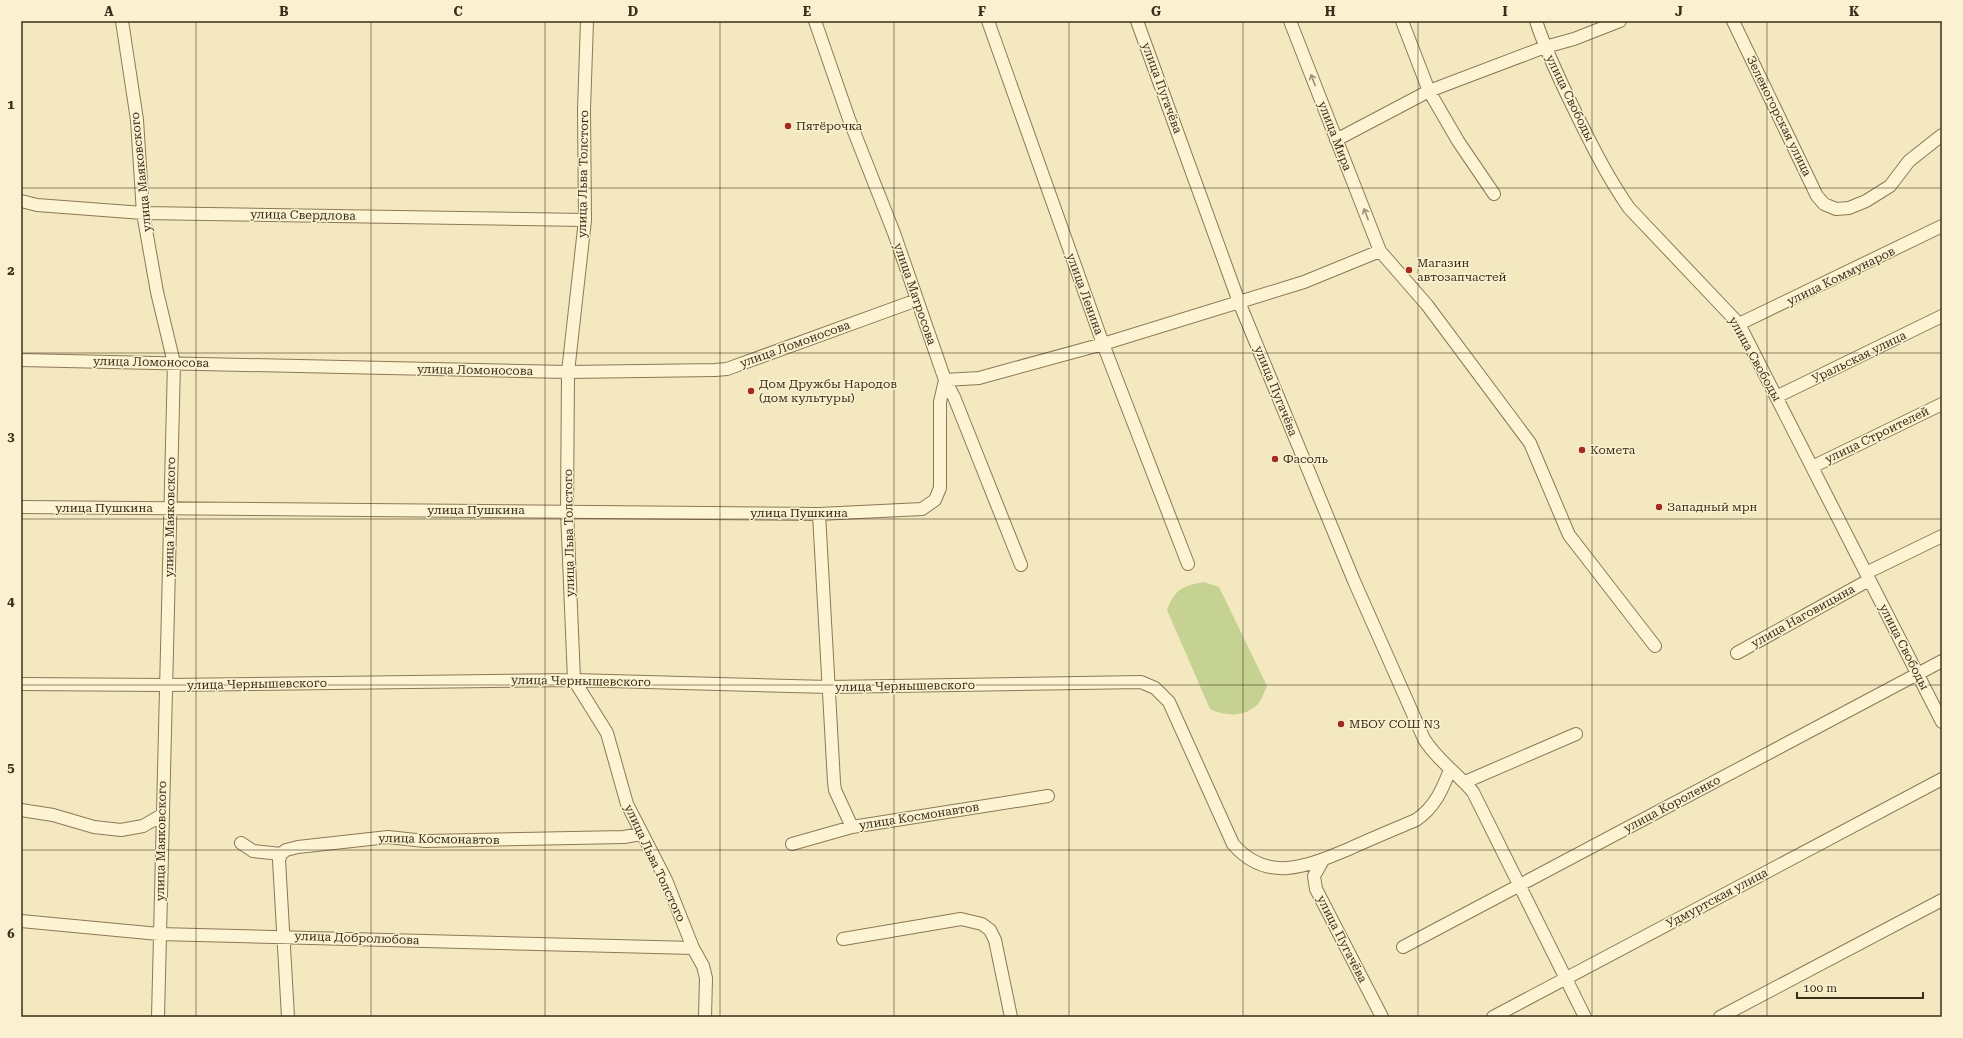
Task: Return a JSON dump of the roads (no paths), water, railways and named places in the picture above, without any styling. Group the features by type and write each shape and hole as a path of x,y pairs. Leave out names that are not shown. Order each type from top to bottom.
{"street":[{"name":"улица Маяковского","path":"122,21 137,120 143,213 157,292 174,363 158,1017"},
{"name":"улица Льва Толстого","path":"587,21 584,110 585,220 568,372 567,511 574,680 607,733 627,804 666,880 693,948 703,966 706,978 705,1017"},
{"name":"улица Матросова","path":"815,21 849,119 894,233 945,380 954,397 1021,565"},
{"name":"улица Ленина","path":"988,21 1103,344 1188,564"},
{"name":"улица Пугачёва","path":"1137,21 1239,302 1354,581 1424,739 1432,751 1473,792 1585,1017"},
{"name":"улица Мира","path":"1290,21 1380,251"},
{"path":"1402,21 1429,90 1458,141 1494,194"},
{"name":"улица Свободы","path":"1536,21 1545,47 1582,126 1628,208 1739,324 1942,722"},
{"path":"1336,140 1429,90 1545,47 1574,39 1620,21"},
{"name":"Зеленогорская улица","path":"1733,21 1817,196 1829,207 1836,210 1849,208 1866,201 1890,186 1909,161 1942,135"},
{"name":"улица Свердлова","path":"21,201 37,205 143,213 585,220"},
{"name":"улица Коммунаров","path":"1739,324 1942,226"},
{"path":"945,380 979,378 1103,344 1304,282 1380,251 1431,310 1530,444 1568,535 1655,646"},
{"name":"улица Ломоносова","path":"21,360 568,372 715,370 727,368 917,300"},
{"name":"Уральская улица","path":"1776,398 1942,316"},
{"name":"улица Пушкина","path":"21,507 819,514 914,511 929,506 939,495 940,402 945,380"},
{"name":"улица Строителей","path":"1812,467 1942,404"},
{"path":"819,514 834,782 835,790 852,827"},
{"name":"улица Наговицына","path":"1737,653 1868,576 1942,536"},
{"name":"улица Короленко","path":"1403,947 1942,661"},
{"name":"улица Чернышевского","path":"21,684 165,685 574,680 829,687 1141,682 1155,688 1168,702 1233,844 1240,852 1256,863 1278,869 1305,866 1324,860"},
{"path":"1464,782 1576,734"},
{"path":"1324,860 1416,820 1427,812 1440,794 1450,770"},
{"name":"Удмуртская улица","path":"1493,1017 1942,779"},
{"name":"улица Космонавтов","path":"792,844 852,827 1048,796"},
{"path":"21,810 53,815 94,827 115,830 143,826 162,815"},
{"name":"улица Космонавтов","path":"241,843 253,851 281,854 286,850 298,847 388,836 425,841 624,837 642,834"},
{"path":"281,854 279,860 282,936 288,1017"},
{"name":"улица Пугачёва","path":"1324,860 1314,876 1316,889 1382,1017"},
{"path":"1720,1017 1942,900"},
{"path":"842,939 961,919 982,924 990,930 995,940 1011,1017"},
{"name":"улица Добролюбова","path":"21,921 159,934 282,936 693,948"}],"place":[{"name":"Пятёрочка","path":"788,126"},
{"name":"Магазин автозапчастей","path":"1409,270"},
{"name":"Дом Дружбы Народов (дом культуры)","path":"751,391"},
{"name":"Комета","path":"1582,450"},
{"name":"Фасоль","path":"1275,459"},
{"name":"Западный мрн","path":"1659,507"},
{"name":"МБОУ СОШ N3","path":"1341,724"}]}
